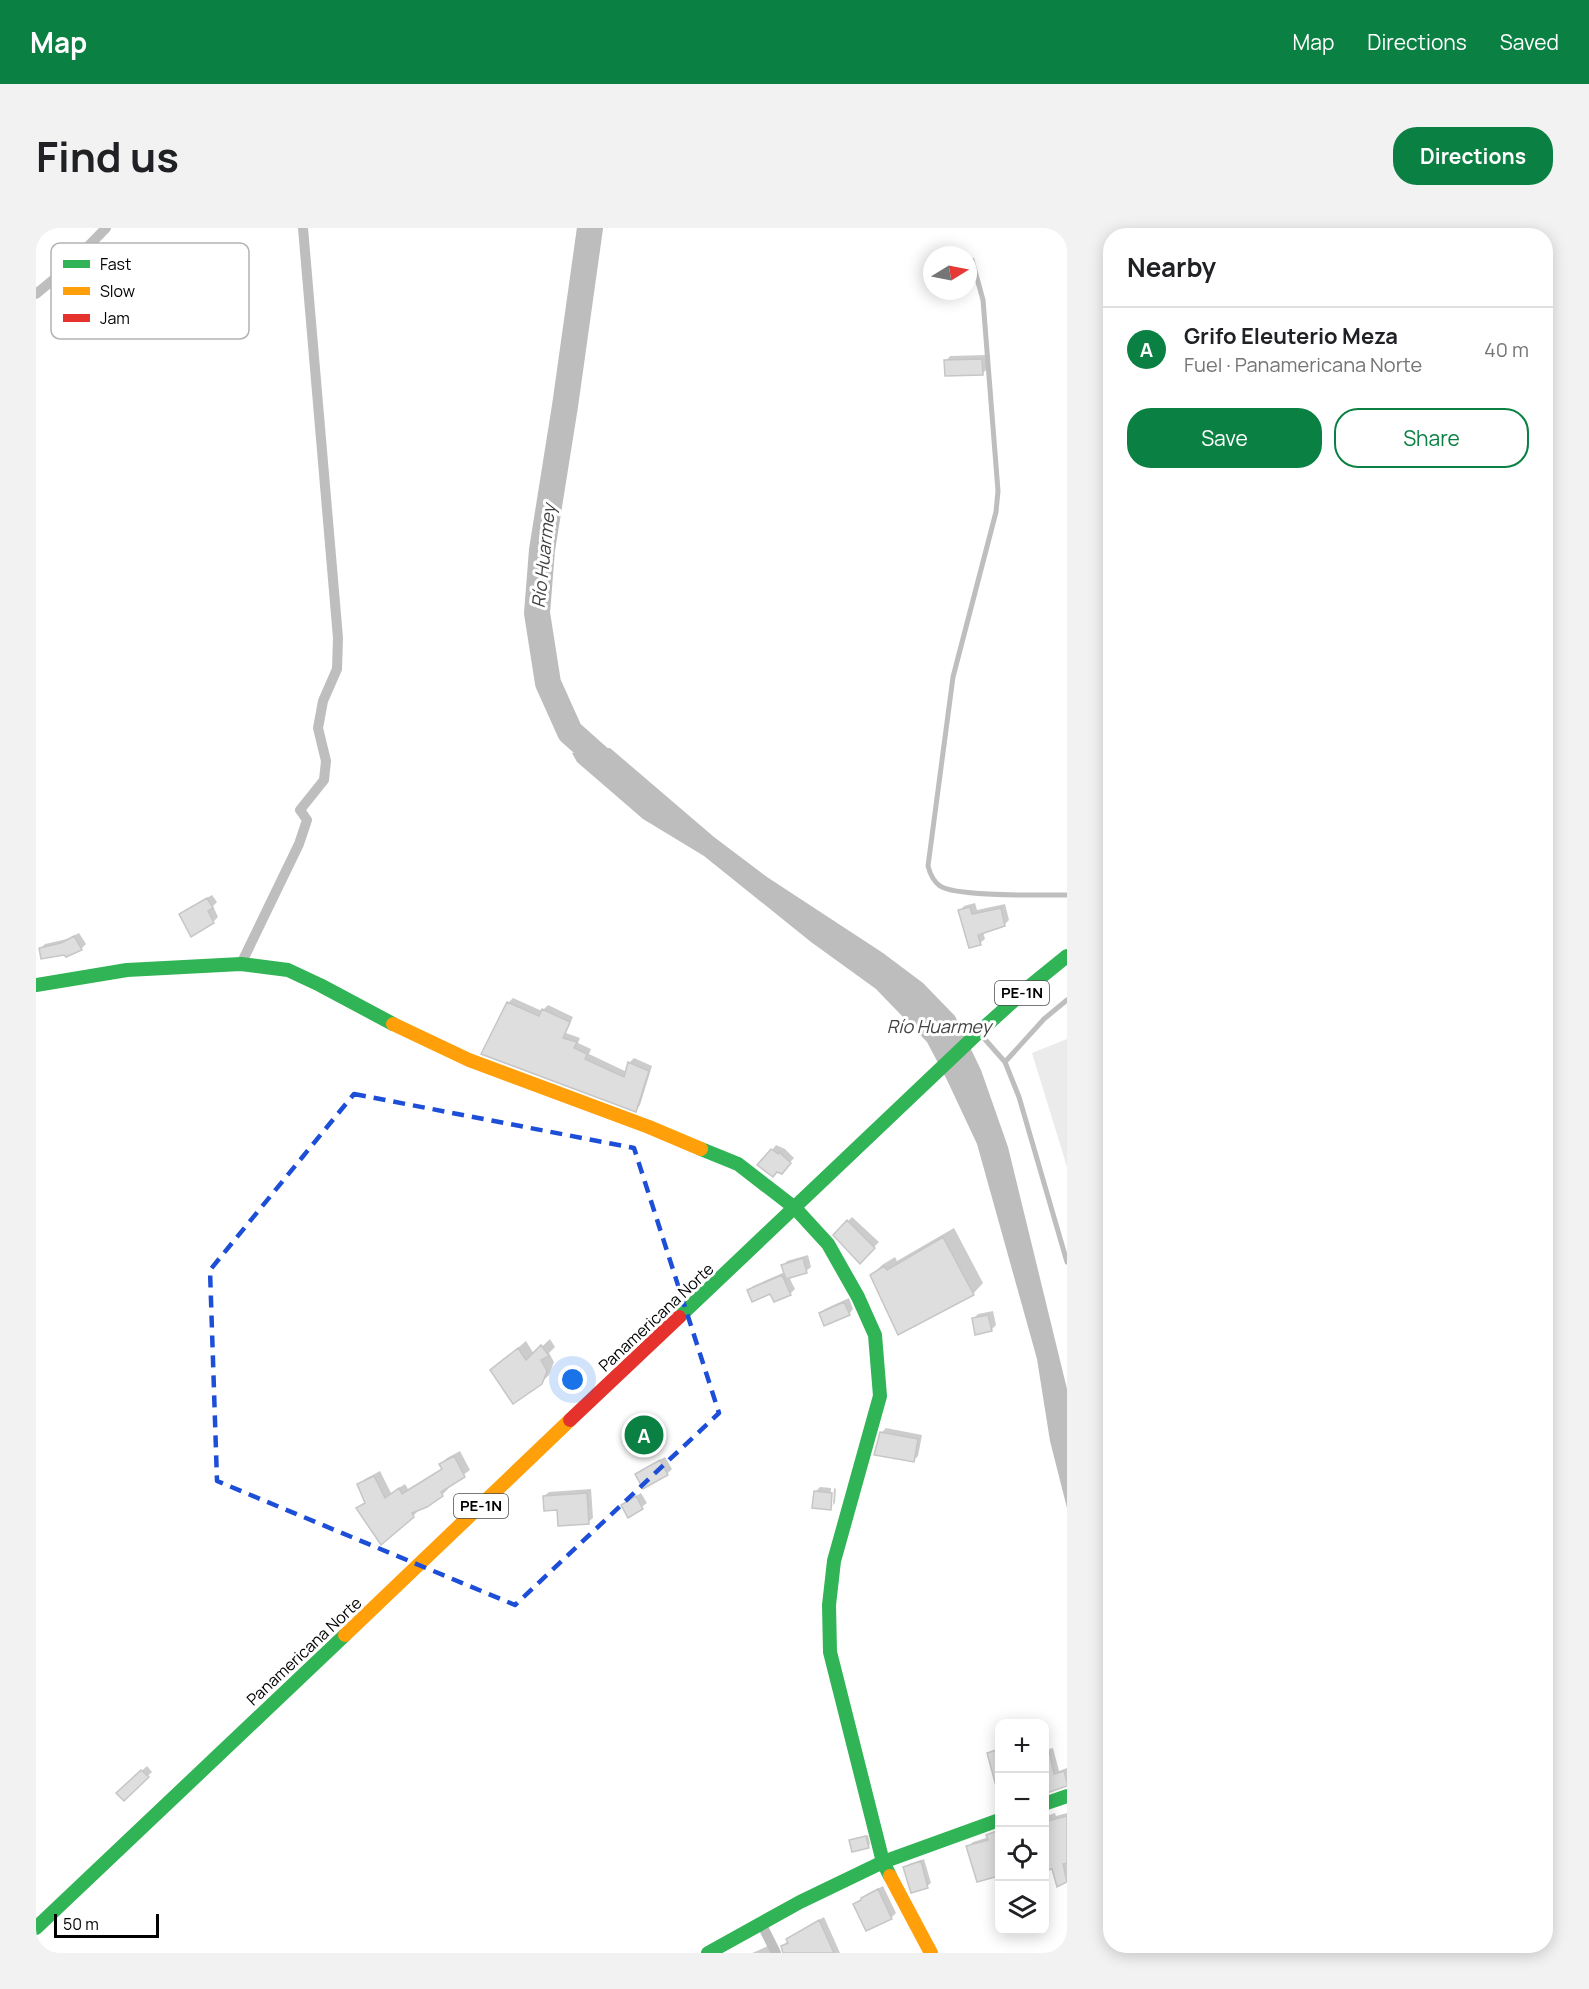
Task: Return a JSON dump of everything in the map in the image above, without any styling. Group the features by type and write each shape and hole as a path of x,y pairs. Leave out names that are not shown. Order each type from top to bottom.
{"main road":[{"name":"Panamericana Norte","path":"36,1928 979,1032 1067,956"},
{"path":"36,985 127,970 241,964 288,970 373,1015 469,1060 649,1127 738,1164 795,1208 828,1244 858,1297 875,1335 880,1396 834,1561 828,1605 830,1652 883,1862 931,1953"},
{"path":"1049,1802 1067,1796"},
{"path":"708,1953 800,1902 883,1862 995,1821"}],"street":[{"path":"91,243 106,228"},
{"path":"241,964 299,844 307,820 300,810 324,780 326,761 318,728 323,701 337,669 338,638 303,228"},
{"path":"36,294 51,282"},
{"path":"761,1923 776,1953"}],"lane":[{"path":"977,278 983,300 998,491 996,512 953,677 928,866 931,877 939,886 950,891 1007,895 1067,895"},
{"path":"1005,1062 1044,1019 1067,1000"},
{"path":"979,1032 1005,1062 1010,1072 1067,1262"}],"highlighted area":[{"path":"354,1094 634,1148 719,1413 515,1605 217,1481 210,1270"}],"shaded area":[{"path":"1067,1039 1067,1167 1032,1053"}],"water":[{"name":"Río Huarmey","path":"610,748 714,837 767,877 883,953 923,983 955,1016 981,1070 1008,1147 1067,1389 1067,1508 1050,1441 1037,1359 977,1144 927,1042 876,989 811,942 704,856 643,819 577,762 572,753"}],"building":[{"path":"982,359 983,375 945,376 944,360"},
{"path":"207,898 213,908 208,911 214,923 191,937 179,914"},
{"path":"970,907 972,914 1001,908 1005,926 978,935 981,945 969,948 958,910"},
{"path":"74,936 82,950 66,957 64,955 41,959 39,948 61,943"},
{"path":"507,1002 539,1016 542,1009 570,1022 563,1038 577,1042 574,1048 587,1054 585,1059 624,1077 628,1062 649,1071 636,1112 481,1054"},
{"path":"771,1149 778,1154 779,1152 791,1163 782,1174 777,1172 773,1177 757,1165"},
{"path":"847,1220 875,1248 860,1264 833,1235"},
{"path":"943,1237 974,1295 898,1335 870,1275 884,1266 887,1270"},
{"path":"803,1258 807,1273 786,1279 781,1265"},
{"path":"782,1275 791,1295 774,1302 770,1294 752,1302 747,1290"},
{"path":"844,1302 850,1315 824,1326 819,1313"},
{"path":"988,1315 992,1331 975,1335 972,1318"},
{"path":"541,1345 549,1356 541,1360 547,1371 542,1384 513,1404 490,1370 518,1348 526,1360"},
{"path":"880,1432 918,1439 914,1462 874,1455"},
{"path":"454,1456 465,1477 441,1492 443,1496 427,1507 412,1513 414,1517 381,1545 356,1508 365,1503 357,1484 374,1476 385,1498 399,1488 402,1494 442,1469 439,1464"},
{"path":"660,1460 668,1475 643,1489 635,1474"},
{"path":"814,1491 832,1493 831,1510 812,1508"},
{"path":"587,1493 589,1524 558,1526 557,1510 544,1511 543,1496"},
{"path":"636,1496 643,1509 628,1518 621,1505"},
{"path":"995,1750 995,1782 987,1753"},
{"path":"1049,1751 1054,1774 1064,1771 1067,1786 1049,1792"},
{"path":"141,1770 149,1777 124,1801 116,1793"},
{"path":"1067,1816 1067,1863 1063,1864 1067,1882 1057,1887 1052,1869 1049,1870 1049,1821"},
{"path":"995,1832 995,1877 977,1882 966,1846 988,1840 986,1835"},
{"path":"866,1836 869,1848 852,1852 849,1840"},
{"path":"921,1861 928,1888 911,1893 903,1867"},
{"path":"878,1889 892,1919 866,1931 853,1904"},
{"path":"819,1920 834,1953 783,1953 781,1946 788,1943 786,1939"}],"waterway":[{"name":"Río Huarmey","path":"590,228 542,550 537,613 548,683 570,732 616,773"}],"traffic: fast":[{"path":"679,1317 979,1032 1067,956"},
{"path":"36,985 127,970 241,964 288,970 393,1024"},
{"path":"701,1149 738,1164 795,1208 828,1244 858,1297 875,1335 880,1396 834,1561 829,1605 830,1652 883,1862 890,1876"},
{"path":"36,1928 345,1635"},
{"path":"1049,1802 1067,1796"},
{"path":"708,1953 800,1902 883,1862 995,1821"}],"traffic: slow":[{"path":"393,1024 469,1060 649,1127 701,1149"},
{"path":"345,1635 570,1420"},
{"path":"890,1876 931,1953"}],"traffic: jam":[{"path":"570,1420 679,1317"}],"place":[{"name":"Grifo Eleuterio Meza","path":"644,1435"}]}
